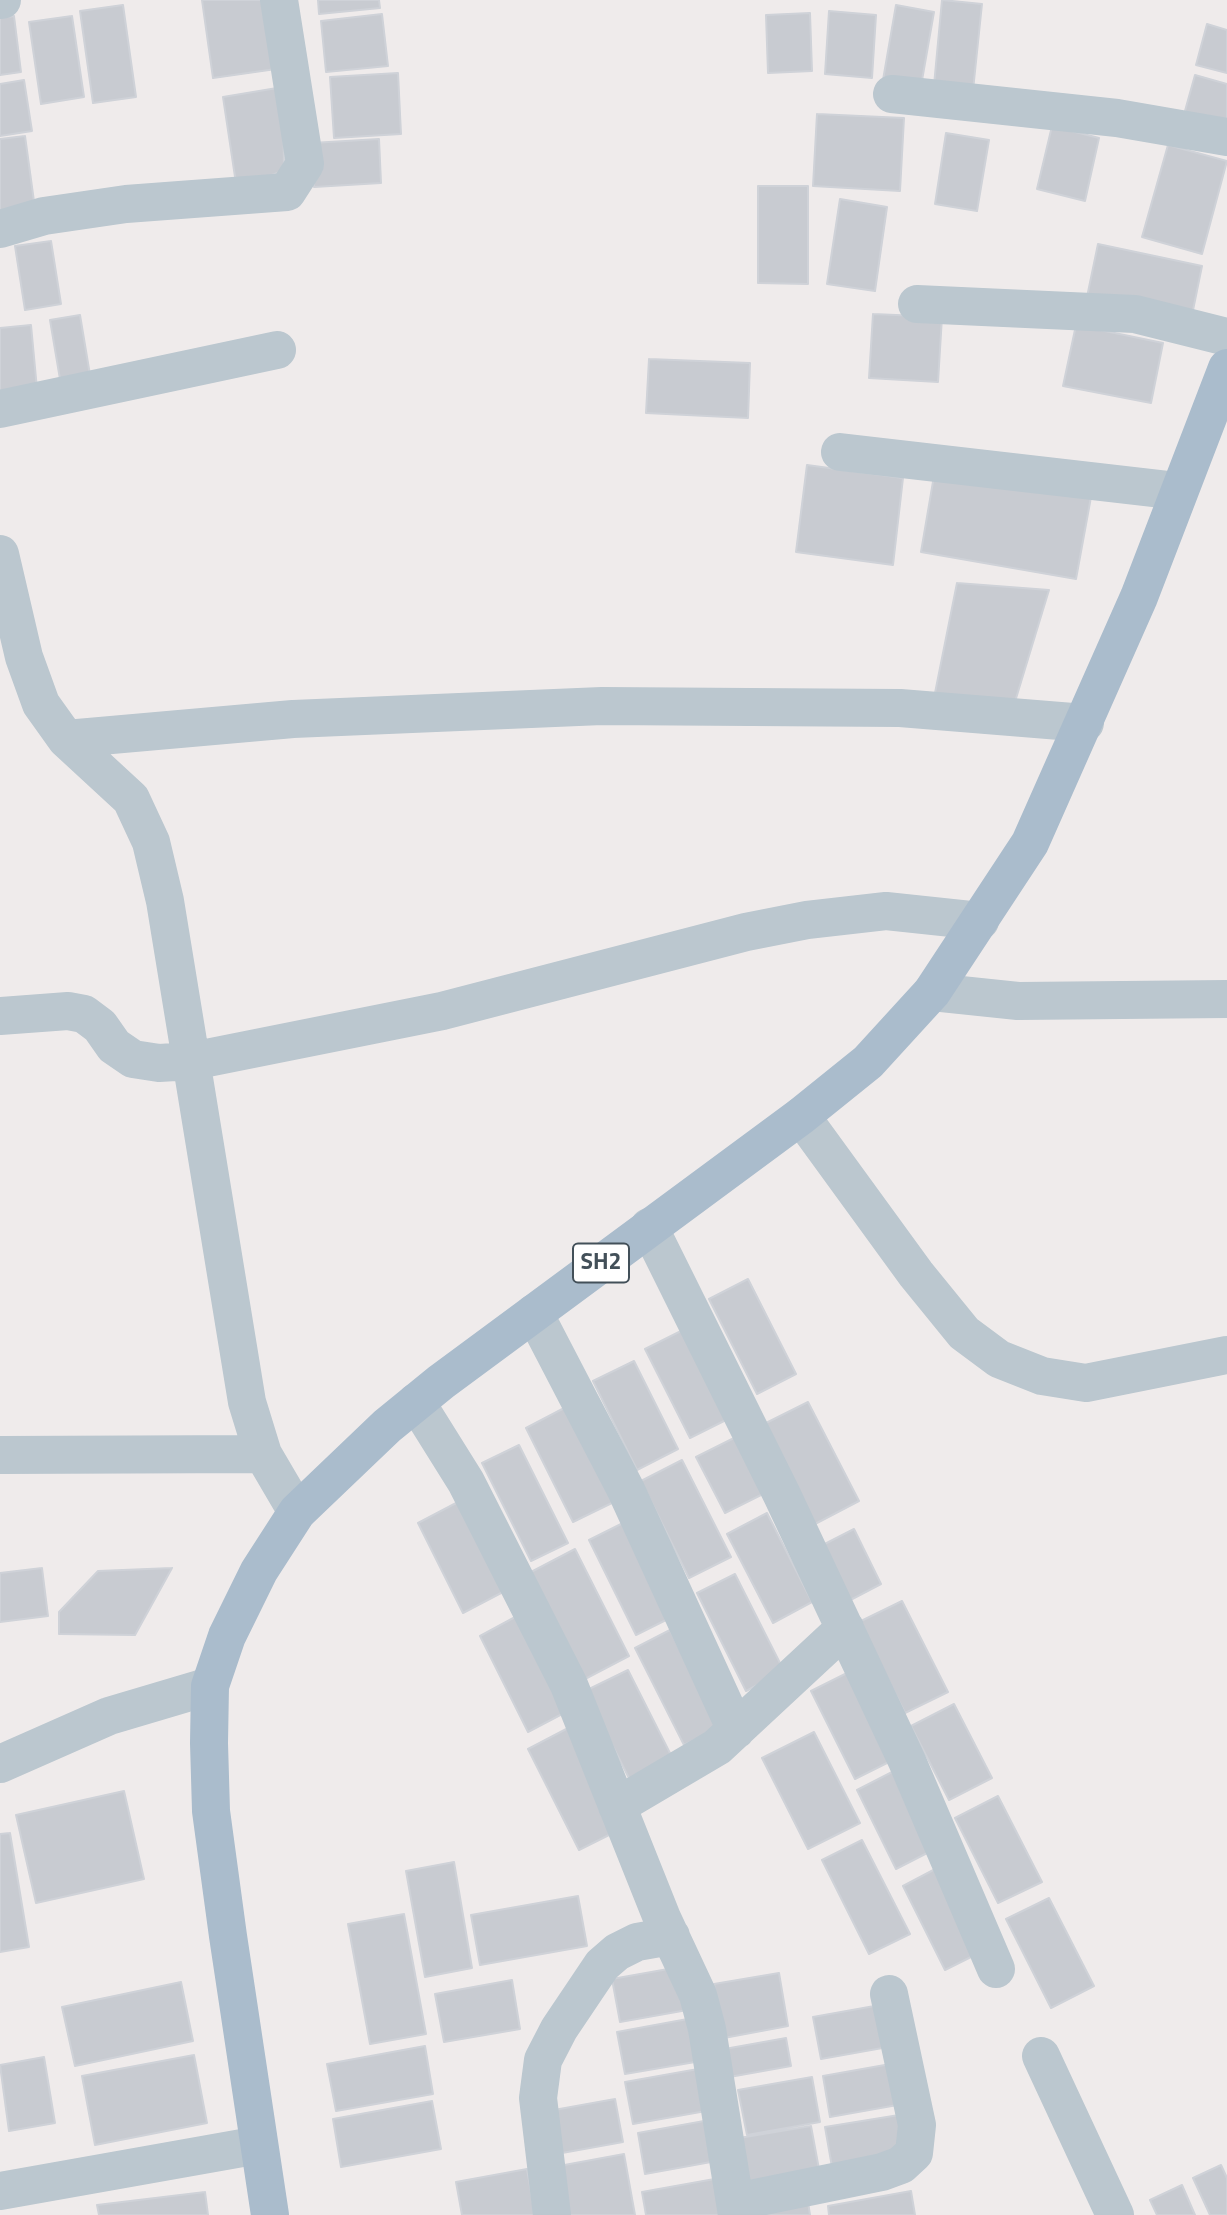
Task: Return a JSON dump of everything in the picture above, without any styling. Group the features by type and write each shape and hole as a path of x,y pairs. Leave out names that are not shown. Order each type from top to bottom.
{"main road":[{"name":"SH2","path":"270,2215 211,1811 210,1686 227,1636 259,1571 297,1512 416,1402 801,1116 868,1062 932,992 1030,843 1139,597 1227,369"}],"street":[{"path":"0,229 44,216 126,204 287,192 305,164 279,0"},
{"path":"892,94 1117,118 1227,137"},
{"path":"917,304 1135,314 1227,337"},
{"path":"0,408 277,350"},
{"path":"840,452 1178,491"},
{"path":"0,554 6,606 41,704 66,740 131,799 151,842 165,901 247,1402 263,1454 297,1512"},
{"path":"66,740 293,719 602,706 900,708 1085,723"},
{"path":"0,1016 68,1011 84,1014 100,1026 114,1046 133,1059 159,1063 192,1060 442,1011 746,932 807,920 886,911 979,921"},
{"path":"932,992 1018,1001 1227,999"},
{"path":"801,1116 932,1294 964,1333 999,1359 1042,1376 1086,1383 1227,1355"},
{"path":"649,1227 845,1628 953,1862 996,1969"},
{"path":"534,1313 626,1490 736,1730"},
{"path":"416,1402 466,1482 522,1586 569,1685 666,1927 698,1996 707,2029 736,2209 882,2172 901,2165 914,2153 917,2125 889,1994"},
{"path":"0,1455 263,1454"},
{"path":"617,1806 716,1747 845,1628"},
{"path":"0,1764 109,1716 210,1686"},
{"path":"552,2215 538,2098 543,2060 559,2029 603,1965 617,1952 666,1927"},
{"path":"1041,2056 1115,2215"},
{"path":"0,2191 259,2145"}],"building":[{"path":"202,0 267,0 276,69 213,78"},
{"path":"318,0 379,0 380,8 319,14"},
{"path":"942,0 982,4 972,100 933,96"},
{"path":"123,5 136,97 93,103 80,11"},
{"path":"896,5 934,12 921,86 883,80"},
{"path":"829,11 876,15 872,78 825,74"},
{"path":"810,13 812,71 768,73 766,15"},
{"path":"382,14 388,66 326,72 321,21"},
{"path":"14,16 21,72 0,75 0,18"},
{"path":"72,16 84,97 41,104 29,22"},
{"path":"1207,24 1227,30 1227,73 1196,65"},
{"path":"398,73 401,134 334,138 330,77"},
{"path":"1195,75 1227,84 1227,131 1183,118"},
{"path":"24,80 32,131 0,136 0,84"},
{"path":"283,87 284,170 237,190 223,97"},
{"path":"817,114 904,118 900,191 813,186"},
{"path":"1052,126 1099,138 1085,201 1037,189"},
{"path":"946,133 989,140 977,211 935,204"},
{"path":"25,136 36,216 0,221 0,139"},
{"path":"379,139 381,183 314,187 312,143"},
{"path":"1168,145 1227,161 1202,254 1142,237"},
{"path":"758,186 808,186 808,284 758,283"},
{"path":"840,199 887,207 875,291 827,284"},
{"path":"51,241 61,304 25,310 15,246"},
{"path":"1098,244 1202,266 1191,320 1087,297"},
{"path":"873,314 942,317 938,382 869,378"},
{"path":"80,315 91,381 61,385 50,320"},
{"path":"31,325 37,389 0,392 0,328"},
{"path":"1076,325 1163,343 1151,403 1063,386"},
{"path":"649,359 750,363 748,418 646,413"},
{"path":"807,465 903,478 893,565 796,552"},
{"path":"935,470 1091,497 1076,579 921,552"},
{"path":"957,583 1049,590 1014,705 934,698"},
{"path":"748,1279 796,1374 757,1394 709,1299"},
{"path":"683,1330 728,1419 690,1438 645,1349"},
{"path":"634,1361 678,1449 637,1470 593,1381"},
{"path":"808,1402 859,1501 815,1524 764,1424"},
{"path":"568,1406 616,1501 573,1522 526,1428"},
{"path":"736,1437 765,1493 725,1513 696,1457"},
{"path":"519,1445 568,1543 531,1561 482,1463"},
{"path":"682,1460 731,1557 689,1578 641,1481"},
{"path":"458,1502 503,1592 463,1613 418,1523"},
{"path":"767,1513 812,1602 773,1623 727,1534"},
{"path":"627,1521 674,1616 636,1635 589,1540"},
{"path":"854,1529 881,1584 837,1607 809,1552"},
{"path":"575,1549 629,1656 585,1679 531,1572"},
{"path":"42,1568 48,1616 0,1622 0,1573"},
{"path":"172,1568 135,1635 59,1634 59,1612 98,1571"},
{"path":"735,1574 784,1671 746,1691 697,1593"},
{"path":"902,1601 948,1692 905,1713 859,1622"},
{"path":"517,1616 566,1712 528,1732 480,1636"},
{"path":"670,1630 719,1728 684,1745 635,1648"},
{"path":"628,1670 677,1767 634,1788 585,1691"},
{"path":"847,1673 891,1761 855,1779 811,1691"},
{"path":"954,1704 992,1778 949,1800 911,1726"},
{"path":"572,1726 623,1828 579,1850 528,1749"},
{"path":"814,1732 860,1823 808,1849 762,1758"},
{"path":"896,1770 935,1849 896,1869 857,1790"},
{"path":"124,1791 144,1879 36,1903 16,1815"},
{"path":"998,1796 1042,1882 998,1903 955,1818"},
{"path":"10,1833 29,1947 0,1952 0,1834"},
{"path":"862,1840 910,1934 869,1954 822,1860"},
{"path":"454,1862 472,1968 425,1977 406,1871"},
{"path":"939,1867 981,1952 945,1970 903,1886"},
{"path":"578,1896 587,1946 480,1965 471,1915"},
{"path":"1049,1898 1094,1986 1051,2008 1006,1919"},
{"path":"404,1914 426,2034 370,2044 348,1924"},
{"path":"685,1966 693,2009 620,2022 612,1979"},
{"path":"779,1973 788,2026 724,2038 714,1984"},
{"path":"512,1980 520,2029 444,2042 435,1994"},
{"path":"181,1982 193,2041 75,2066 62,2007"},
{"path":"880,2005 888,2047 821,2059 813,2017"},
{"path":"693,2018 701,2061 625,2074 617,2032"},
{"path":"786,2038 791,2066 724,2078 719,2050"},
{"path":"425,2046 433,2094 336,2111 327,2064"},
{"path":"194,2055 207,2123 95,2145 82,2076"},
{"path":"44,2057 55,2123 9,2131 0,2065"},
{"path":"896,2063 903,2104 830,2117 823,2076"},
{"path":"698,2069 706,2111 633,2124 625,2082"},
{"path":"812,2077 820,2122 747,2135 738,2090"},
{"path":"615,2099 623,2142 562,2153 554,2110"},
{"path":"432,2101 441,2149 341,2167 333,2119"},
{"path":"899,2115 906,2154 832,2167 825,2127"},
{"path":"704,2121 711,2162 645,2174 638,2133"},
{"path":"811,2126 821,2180 749,2193 739,2138"},
{"path":"624,2154 635,2215 567,2215 559,2166"},
{"path":"1221,2165 1227,2178 1227,2215 1210,2215 1193,2178"},
{"path":"527,2169 535,2215 462,2215 456,2182"},
{"path":"720,2178 727,2215 646,2215 642,2192"},
{"path":"1182,2185 1195,2215 1157,2215 1150,2200"},
{"path":"911,2191 915,2215 829,2215 828,2206"},
{"path":"205,2192 208,2215 99,2215 97,2205"},
{"path":"808,2202 810,2215 749,2215"}]}
